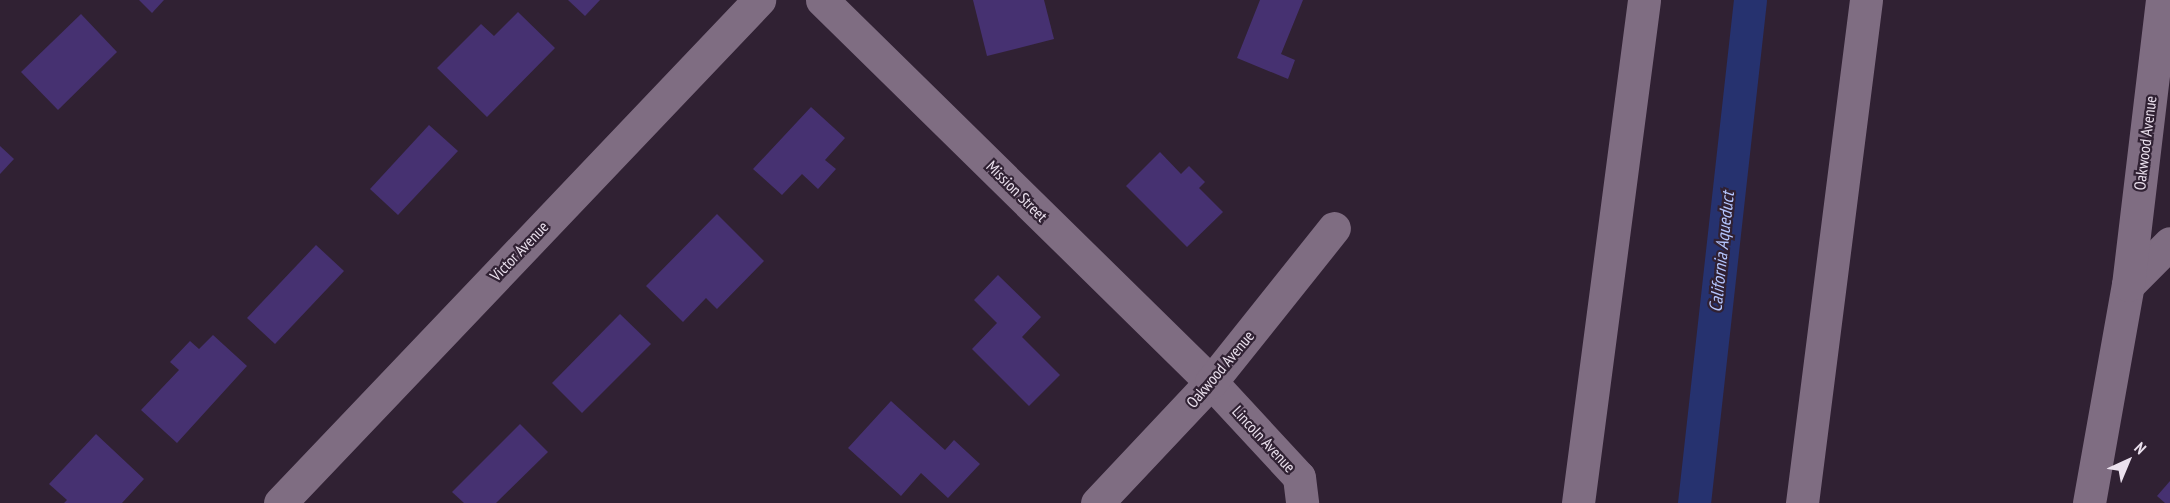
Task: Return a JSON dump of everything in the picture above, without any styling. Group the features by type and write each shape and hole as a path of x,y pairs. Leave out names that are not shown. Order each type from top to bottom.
{"street":[{"name":"Victor Avenue","path":"280,503 759,0"},
{"name":"Mission Street","path":"822,0 1211,382"},
{"path":"1578,503 1644,0"},
{"path":"1802,503 1866,0"},
{"name":"Oakwood Avenue","path":"2089,503 2128,285 2162,0"},
{"name":"Oakwood Avenue","path":"1097,503 1211,382 1334,228"},
{"path":"2128,285 2170,243"},
{"name":"Lincoln Avenue","path":"1211,382 1299,477 1302,503"}],"building":[{"path":"139,0 164,0 152,13"},
{"path":"568,0 600,0 585,16"},
{"path":"973,0 1044,0 1054,39 987,56"},
{"path":"1260,0 1303,0 1281,54 1295,60 1288,79 1237,58"},
{"path":"518,12 555,48 487,117 437,68 481,24 494,36"},
{"path":"81,14 117,52 58,110 21,72"},
{"path":"811,107 845,138 825,160 836,169 818,189 802,174 782,195 753,169"},
{"path":"429,125 458,151 398,215 370,189"},
{"path":"0,146 14,159 0,174"},
{"path":"1160,152 1181,174 1189,166 1205,182 1199,188 1223,212 1187,247 1126,186"},
{"path":"717,214 764,261 717,309 706,298 683,322 646,286"},
{"path":"316,245 344,271 275,344 247,318"},
{"path":"998,275 1041,317 1022,337 1060,375 1029,406 972,349 997,323 974,300"},
{"path":"620,314 651,344 582,413 552,383"},
{"path":"213,335 247,366 177,443 141,410 179,370 170,362 190,341 199,349"},
{"path":"891,401 945,450 954,440 980,464 948,498 921,473 901,496 848,448"},
{"path":"520,424 548,452 496,503 464,503 452,492"},
{"path":"96,434 144,479 122,503 64,503 67,500 49,484"},
{"path":"2170,481 2170,503 2165,503 2157,496"}],"waterway":[{"name":"California Aqueduct","path":"1694,503 1750,0"}]}
